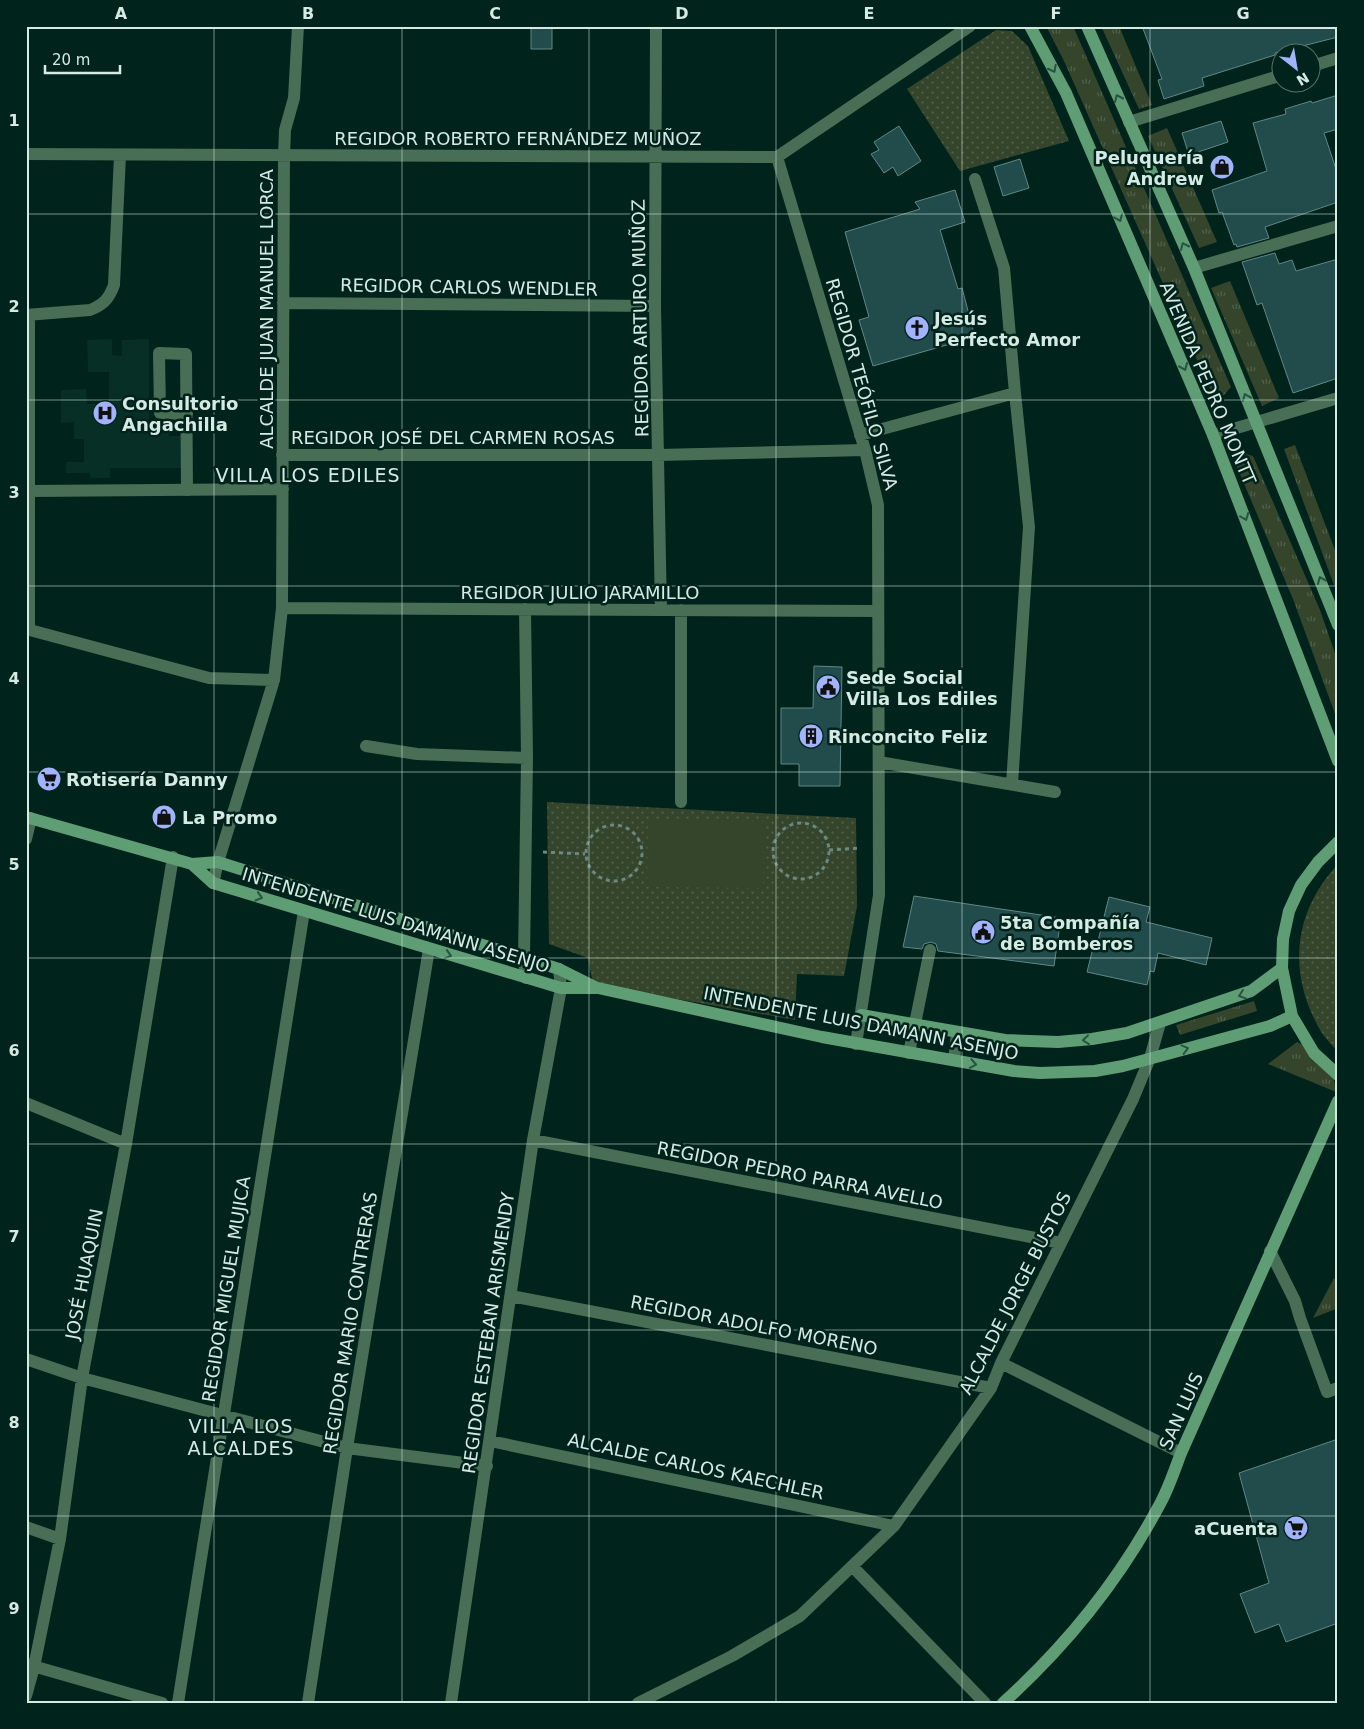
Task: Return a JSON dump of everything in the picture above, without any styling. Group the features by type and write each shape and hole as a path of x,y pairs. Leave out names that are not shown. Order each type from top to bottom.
{"street":[{"name":"ALCALDE JUAN MANUEL LORCA","path":"213,883 274,680 282,608 284,155 285,130 294,98 298,26"},
{"name":"REGIDOR ARTURO MUÑOZ","path":"656,26 655,306 661,610"},
{"path":"777,157 970,26"},
{"name":"AVENIDA PEDRO MONTT","path":"1030,26 1066,94 1213,435 1338,761"},
{"name":"AVENIDA PEDRO MONTT","path":"1086,26 1194,268 1338,625"},
{"path":"1322,63 1338,58"},
{"path":"1129,122 1272,78"},
{"name":"REGIDOR ROBERTO FERNÁNDEZ MUÑOZ","path":"26,154 777,157"},
{"path":"120,155 114,285 111,294 106,301 90,310 28,315 27,629 210,678 274,680"},
{"name":"REGIDOR TEÓFILO SILVA","path":"777,157 865,450 878,505 879,895 856,1044"},
{"path":"974,178 1004,268 1029,527 1012,784"},
{"path":"1194,268 1338,226"},
{"name":"REGIDOR CARLOS WENDLER","path":"283,303 655,306"},
{"path":"187,414 160,413 159,353 186,354 187,414 187,490"},
{"path":"860,435 1015,393"},
{"path":"1213,435 1338,398"},
{"name":"REGIDOR JOSÉ DEL CARMEN ROSAS","path":"282,455 658,455 865,450"},
{"path":"28,491 283,489"},
{"name":"REGIDOR JULIO JARAMILLO","path":"282,608 877,611"},
{"path":"525,610 527,758 524,958 526,978"},
{"path":"681,610 681,802"},
{"path":"366,746 417,754 527,758"},
{"path":"879,762 1055,792"},
{"path":"26,839 29,817"},
{"name":"INTENDENTE LUIS DAMANN ASENJO","path":"29,817 192,864 218,862 559,969 598,988"},
{"path":"1338,842 1318,862 1301,885 1289,911 1283,939 1282,968 1292,1016 1314,1053 1338,1075"},
{"name":"JOSÉ HUAQUIN","path":"26,1696 30,1665 60,1539 82,1378 126,1144 174,858"},
{"name":"INTENDENTE LUIS DAMANN ASENJO","path":"192,864 213,883 561,988 598,988 856,1044 1014,1071 1067,1074 1123,1066 1270,1026 1292,1016"},
{"name":"REGIDOR MIGUEL MUJICA","path":"178,1703 304,911"},
{"name":"REGIDOR MARIO CONTRERAS","path":"308,1703 347,1448 429,949"},
{"path":"909,1053 930,950"},
{"name":"INTENDENTE LUIS DAMANN ASENJO","path":"861,1015 1005,1040 1058,1042 1092,1039 1127,1033 1252,991 1282,968"},
{"name":"REGIDOR ESTEBAN ARISMENDY","path":"452,1703 533,1140 561,988 559,969"},
{"name":"ALCALDE JORGE BUSTOS","path":"638,1703 732,1656 800,1616 894,1526 990,1388 1133,1099 1150,1058 1160,1022"},
{"path":"954,1060 957,1033"},
{"name":"SAN LUIS","path":"1003,1703 1054,1654 1107,1589 1136,1546 1162,1501 1181,1453 1338,1101"},
{"path":"26,1103 126,1144"},
{"name":"REGIDOR PEDRO PARRA AVELLO","path":"533,1140 1061,1243"},
{"path":"1270,1251 1296,1300 1300,1318 1327,1392 1338,1388"},
{"name":"REGIDOR ADOLFO MORENO","path":"511,1296 990,1388"},
{"path":"26,1359 82,1378 347,1448 487,1466"},
{"path":"1002,1363 1181,1453"},
{"name":"ALCALDE CARLOS KAECHLER","path":"490,1441 894,1526"},
{"path":"26,1527 60,1539"},
{"path":"852,1566 985,1703"},
{"path":"30,1665 162,1703"}],"path":[{"path":"803,823 812,825 820,830 826,838 829,850 826,865 820,872 812,878 803,880 794,879 778,869 772,852 778,834 793,824 803,823"},
{"path":"615,825 625,827 633,832 642,848 639,868 625,880 616,882 606,881 591,871 586,863 585,854 586,845 591,836 598,830 615,825"},
{"path":"829,850 860,848"},
{"path":"542,852 585,854"}],"shaded area":[{"name":"Consultorio Angachilla","path":"112,339 112,355 122,356 122,340 149,339 149,424 168,424 169,436 181,436 181,468 110,468 110,478 90,478 90,473 66,473 66,462 84,462 84,439 74,439 74,422 61,423 61,390 86,389 87,404 109,404 109,372 88,372 87,340"}],"green space":[{"path":"1046,26 1073,26 1231,387 1224,395 1218,396 1210,389 1064,61"},
{"path":"1101,26 1119,26 1152,105 1139,109"},
{"path":"996,30 1012,31 1028,46 1069,141 960,171 907,89"},
{"path":"1167,128 1217,242 1199,248 1148,136"},
{"path":"1230,281 1279,398 1262,406 1211,288"},
{"path":"1295,445 1338,558 1338,596 1284,449"},
{"path":"1246,454 1253,456 1320,610 1338,662 1338,722 1293,599 1237,467 1238,458"},
{"path":"547,802 856,818 857,906 844,976 797,974 795,1020 593,984 588,958 549,944"},
{"path":"648,821 764,822 763,888 647,887"},
{"path":"1338,864 1338,1052 1321,1031 1309,1007 1302,985 1299,963 1300,942 1304,922 1312,901 1323,882"},
{"path":"1254,1001 1257,1011 1180,1035 1176,1025"},
{"path":"1297,1042 1311,1049 1333,1073 1336,1092 1268,1064"},
{"path":"1334,1278 1338,1286 1338,1308 1313,1318"}],"building":[{"path":"531,26 552,26 552,49 531,49"},
{"path":"1142,26 1338,26 1338,37 1318,42 1272,42 1272,56 1202,78 1204,86 1164,99 1158,80 1162,79"},
{"path":"1338,95 1338,129 1324,133 1338,175 1338,202 1265,227 1269,238 1237,247 1236,244 1234,245 1222,212 1219,213 1212,190 1267,171 1253,123 1286,114 1285,109"},
{"path":"1221,121 1228,142 1189,155 1182,133"},
{"path":"899,126 921,161 898,176 893,167 884,173 871,154 879,150 874,142"},
{"path":"1020,159 1029,188 1003,196 994,167"},
{"path":"955,190 965,222 940,230 958,289 962,288 975,337 873,366 859,320 869,317 845,232 920,209 915,202"},
{"path":"1275,253 1279,264 1292,260 1296,271 1338,259 1338,378 1293,393 1262,303 1257,305 1242,262"},
{"name":"Rinconcito Feliz","path":"814,666 842,667 840,786 799,786 799,764 781,764 781,708 813,708"},
{"name":"5ta Compañía de Bomberos","path":"914,896 1061,918 1054,966 938,951 936,944 931,942 924,944 922,949 903,947"},
{"path":"1109,897 1150,907 1146,922 1212,938 1206,965 1158,953 1154,972 1150,971 1147,985 1087,972 1094,944 1097,945"},
{"name":"aCuenta","path":"1338,1439 1338,1623 1286,1642 1279,1624 1255,1633 1240,1594 1269,1583 1239,1473"}],"place":[{"name":"Peluquería Andrew","path":"1222,167"},
{"name":"Jesús Perfecto Amor","path":"917,328"},
{"name":"Consultorio Angachilla","path":"105,413"},
{"name":"Sede Social Villa Los Ediles","path":"828,687"},
{"name":"Rinconcito Feliz","path":"811,736"},
{"name":"Rotisería Danny","path":"49,779"},
{"name":"La Promo","path":"164,817"},
{"name":"5ta Compañía de Bomberos","path":"983,932"},
{"name":"aCuenta","path":"1296,1528"}],"district":[{"name":"VILLA LOS EDILES","path":"308,475"},
{"name":"VILLA LOS ALCALDES","path":"241,1437"}]}
